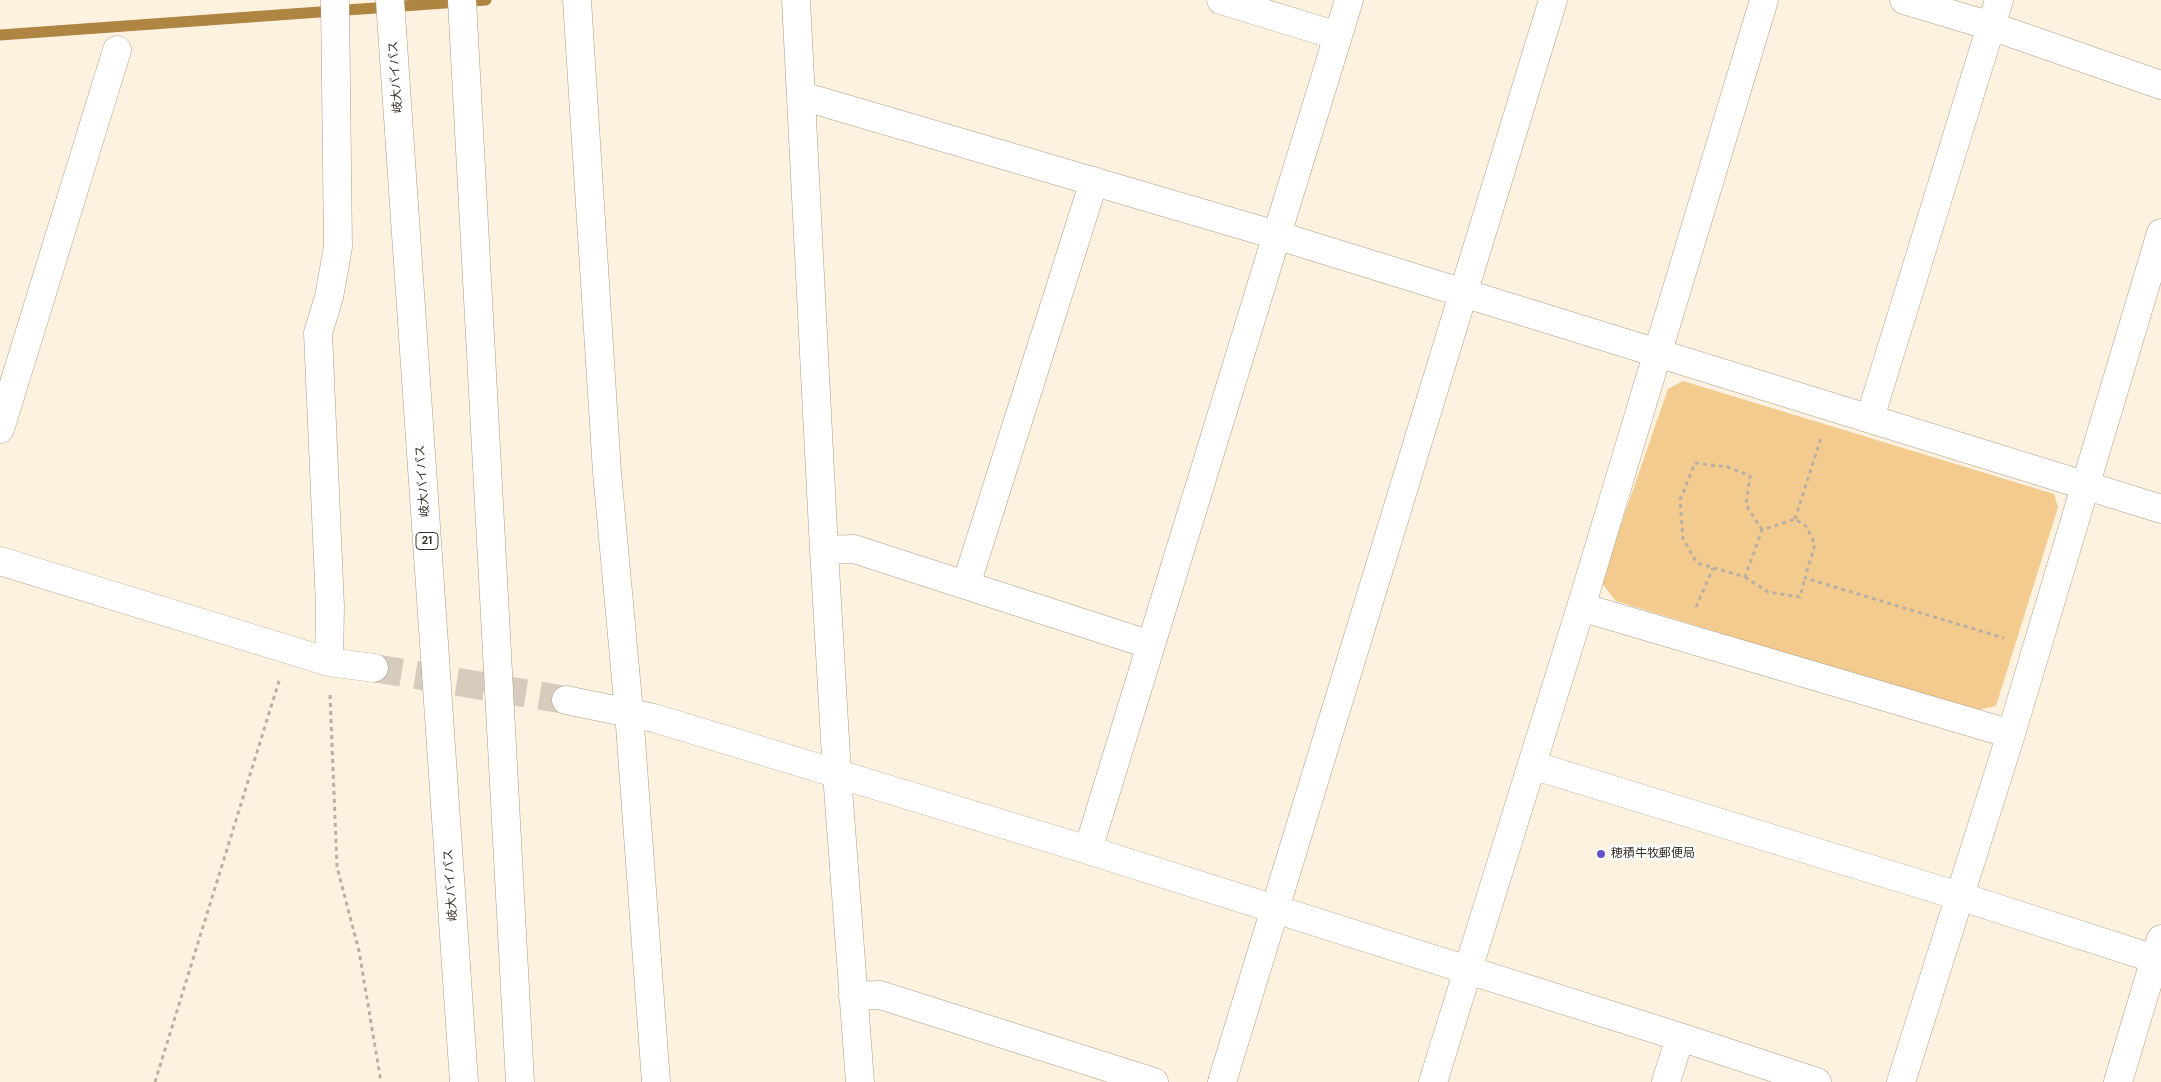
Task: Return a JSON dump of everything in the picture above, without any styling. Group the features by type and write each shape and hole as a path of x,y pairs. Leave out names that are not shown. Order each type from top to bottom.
{"main road":[{"path":"329,662 330,606 318,333 329,297 338,247 335,0"},
{"name":"岐大バイパス","path":"390,0 464,1082"},
{"path":"462,0 520,1082"},
{"path":"577,0 607,472 629,712 656,1082"},
{"path":"796,0 837,774 860,1082"},
{"path":"1221,0 1338,36"},
{"path":"1088,850 1349,0"},
{"path":"1222,1082 1553,0"},
{"path":"1433,1082 1469,972 1581,607 1764,0"},
{"path":"1904,0 1991,26 2161,85"},
{"path":"1870,418 1999,0"},
{"path":"0,429 117,50"},
{"path":"802,96 1276,235 2161,509"},
{"path":"966,585 1094,181"},
{"path":"1901,1082 2011,734 2161,233"},
{"path":"824,550 854,549 1151,644"},
{"path":"0,561 329,662 374,668"},
{"path":"1581,607 2011,734"},
{"path":"566,700 629,712 1088,850 1817,1082"},
{"path":"1532,765 1959,896 2159,953 2118,1082"},
{"path":"854,996 880,996 1154,1082"},
{"path":"1666,1082 1680,1037"}],"path":[{"path":"1795,519 1831,406"},
{"path":"1762,530 1746,506 1750,476 1728,467 1695,463 1680,500 1683,539 1697,563 1745,577 1768,592 1800,597 1815,544 1806,526 1795,519"},
{"path":"1762,530 1795,519"},
{"path":"1745,577 1762,530"},
{"path":"1683,637 1713,568"},
{"path":"1805,578 2036,648"},
{"path":"155,1082 289,650"},
{"path":"329,662 337,867 359,951 381,1082"}],"shaded area":[{"path":"1683,381 2054,494 2058,507 1996,706 1973,711 1616,601 1601,582 1668,389"}],"waterway":[{"path":"0,35 486,0"}],"tunnel":[{"path":"374,668 566,700"}],"place":[{"name":"穂積牛牧郵便局","path":"1601,854"}]}
